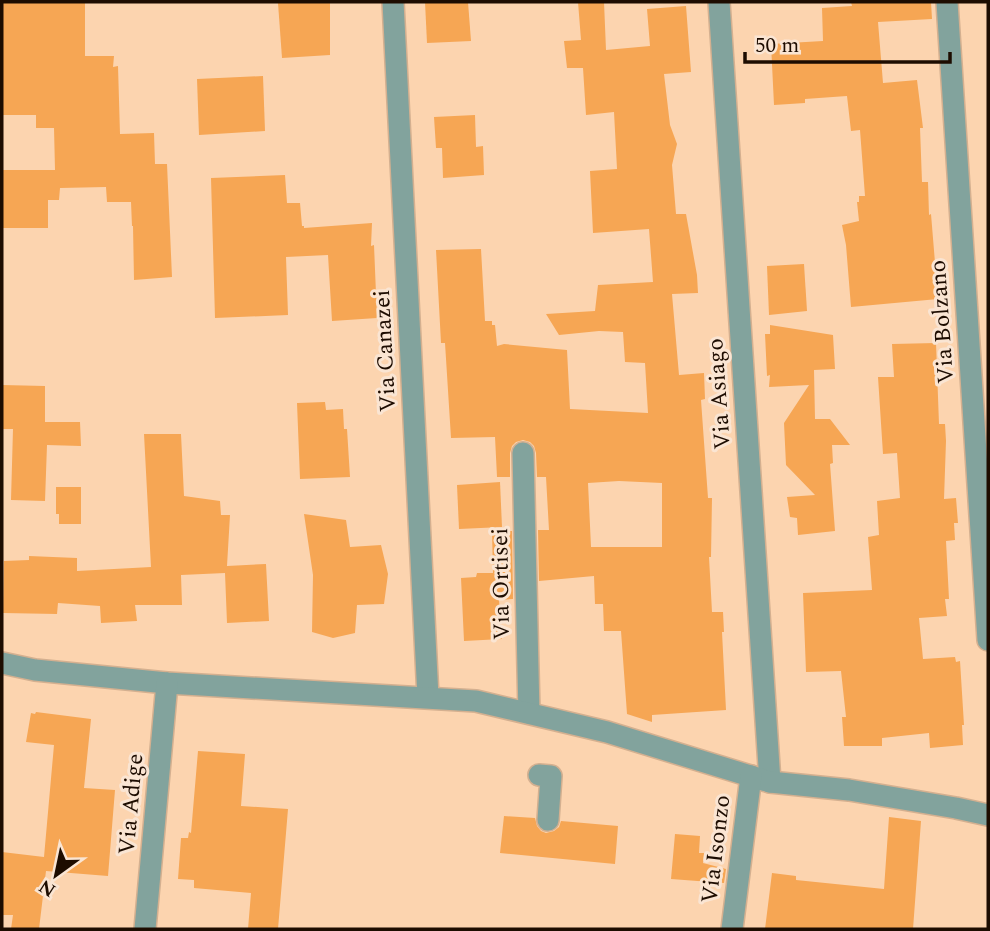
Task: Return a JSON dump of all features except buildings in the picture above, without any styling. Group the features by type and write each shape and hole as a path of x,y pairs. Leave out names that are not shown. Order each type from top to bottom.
{"street":[{"name":"Via Canazei","path":"393,2 428,697"},
{"name":"Via Asiago","path":"719,2 760,779"},
{"name":"Via Bolzano","path":"947,2 988,640"},
{"name":"Via Ortisei","path":"523,453 529,713"},
{"path":"2,663 35,670 167,682 476,701 607,732 760,779 849,790 988,815"},
{"name":"Via Adige","path":"145,929 167,682"},
{"path":"539,775 551,776 548,820"},
{"name":"Via Isonzo","path":"732,929 760,779"}]}
